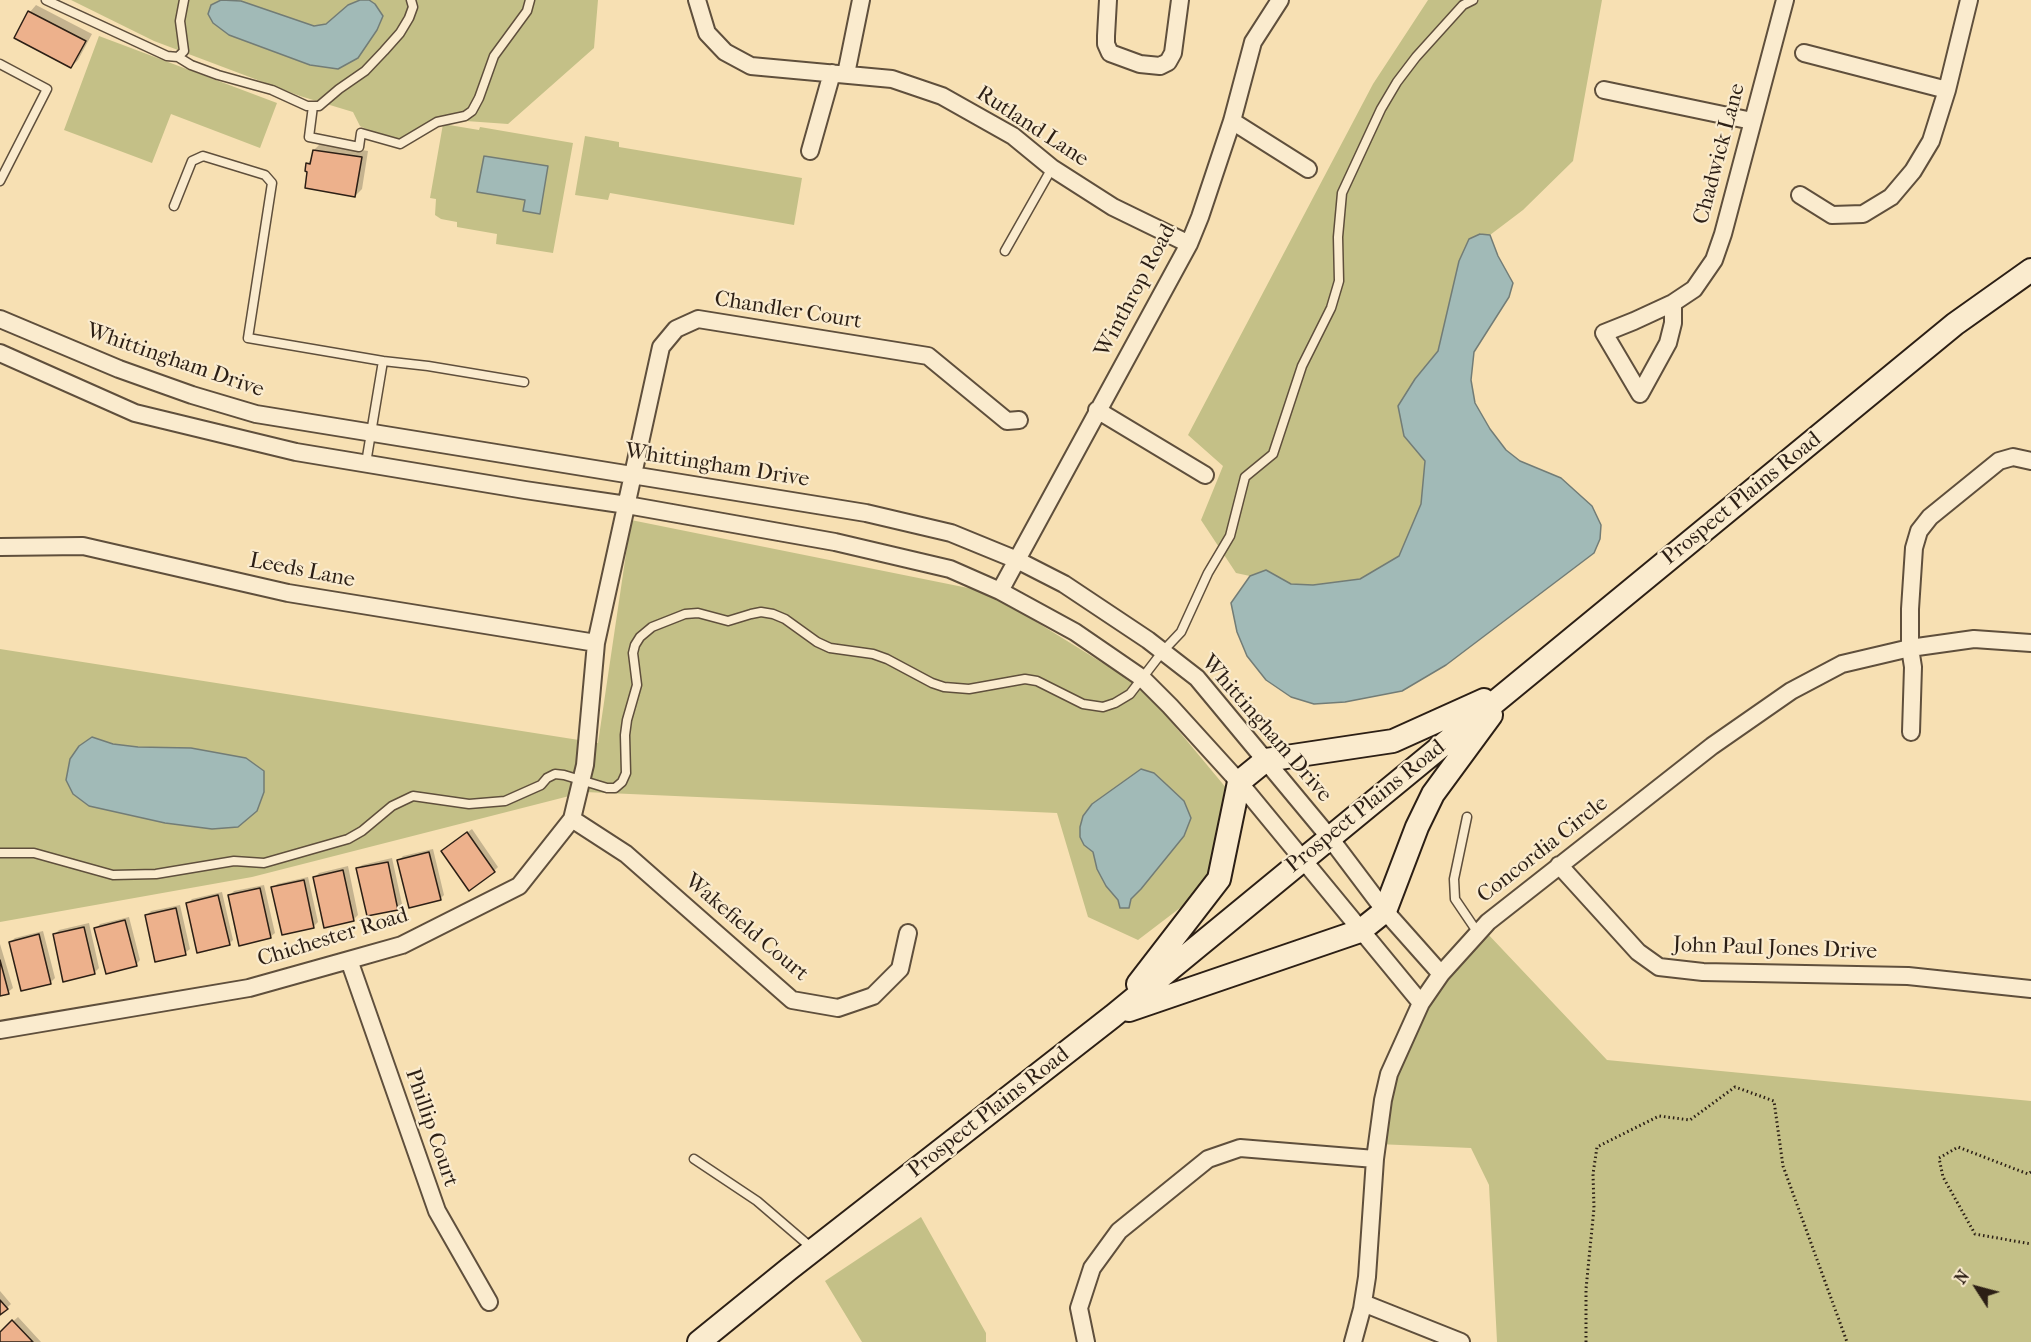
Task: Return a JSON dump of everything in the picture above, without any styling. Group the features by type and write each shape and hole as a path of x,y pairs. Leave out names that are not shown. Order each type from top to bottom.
{"street":[{"name":"Rutland Lane","path":"697,0 707,33 725,52 751,66 892,79 942,96 1013,136 1052,168 1113,207 1189,244"},
{"path":"810,151 839,74 861,0"},
{"path":"1108,0 1106,44 1110,53 1140,63 1160,66 1168,62 1173,53 1180,0"},
{"name":"Winthrop Road","path":"1000,591 1189,244 1232,122 1253,42 1280,0"},
{"name":"Chadwick Lane","path":"1673,303 1673,323 1668,344 1640,394 1604,333 1673,303 1694,289 1714,260 1723,234 1785,0"},
{"path":"1800,195 1832,215 1863,214 1891,197 1913,171 1931,141 1947,90 1969,0"},
{"path":"1804,53 1947,90"},
{"path":"1604,90 1752,121"},
{"path":"1232,122 1308,169"},
{"name":"Prospect Plains Road","path":"699,1342 1113,1016 1955,324 2031,270"},
{"name":"Whittingham Drive","path":"0,319 119,369 192,395 256,414 866,513 951,533 1017,560 1064,584 1163,651 1197,678 1330,838 1385,911 1441,975"},
{"name":"Chandler Court","path":"627,505 661,346 676,329 698,319 928,356 1007,421 1019,420"},
{"path":"0,353 135,413 296,452 627,505 835,542 950,569 1000,591 1075,632 1142,678 1239,782 1421,1003"},
{"path":"1097,410 1205,475"},
{"path":"1911,732 1913,667 1910,648 1910,609 1914,548 1919,531 1930,517 1999,461 2013,457 2031,461"},
{"name":"Chichester Road","path":"0,1030 249,988 402,945 519,886 572,819 585,765 596,643 627,505"},
{"name":"Leeds Lane","path":"0,547 83,546 288,593 596,643"},
{"name":"Concordia Circle","path":"1353,1342 1367,1277 1375,1159 1389,1074 1421,1003 1441,975 1488,922 1712,747 1791,690 1842,664 1910,648 1974,639 2031,643"},
{"path":"1113,1016 1219,879 1239,782 1266,760 1393,741 1510,689"},
{"path":"1113,1016 1360,931 1385,911 1417,827 1433,794 1510,689"},
{"name":"Wakefield Court","path":"572,819 626,854 792,1000 838,1008 873,996 900,969 908,933"},
{"name":"John Paul Jones Drive","path":"1559,865 1638,952 1659,967 1703,972 1908,976 2031,989"},
{"name":"Phillip Court","path":"349,960 437,1211 489,1302"},
{"path":"1086,1342 1079,1308 1092,1268 1119,1231 1208,1159 1240,1148 1375,1159"},
{"path":"1363,1302 1461,1342"}],"lane":[{"path":"46,0 167,56 178,57 191,65 218,75 272,90 307,106 319,106 365,70 384,51 400,33 409,18 413,7 411,0"},
{"path":"178,57 184,51 180,21 184,0"},
{"path":"313,106 309,137 359,147 361,133 400,144 437,122 465,116 472,111 479,98 494,56 527,11 530,0"},
{"path":"0,853 34,853 113,875 156,873 234,861 264,863 348,839 362,831 392,806 413,796 452,803 505,801 531,790 555,774 615,788 622,782 626,773 625,735 637,685 633,653 635,645 640,637 652,627 685,614 698,613 728,621 761,612 773,614 785,619 817,642 830,648 873,654 944,687 969,688 1025,679 1037,681 1083,704 1103,707 1115,703 1130,694 1163,651 1181,632 1208,573 1230,536 1245,477 1273,454 1302,366 1331,308 1339,281 1338,237 1342,193 1381,109 1397,82 1416,57 1463,5 1473,0"},
{"path":"0,64 47,89 0,181"},
{"path":"174,206 192,161 202,156 265,175 273,183 248,338 524,382"},
{"path":"1005,251 1052,168"},
{"path":"366,463 383,361"},
{"path":"1467,817 1454,879 1455,899 1478,933"},
{"path":"694,1159 757,1200 814,1250"}],"path":[{"path":"1586,1342 1586,1289 1594,1208 1593,1174 1596,1147 1659,1116 1690,1120 1735,1087 1774,1101 1783,1166 1847,1342"},
{"path":"2031,1172 2028,1174 1958,1148 1939,1158 1943,1177 1974,1234 2031,1244"}],"shaded area":[{"path":"71,0 598,0 594,48 508,124 438,119 398,140 378,135 360,126 353,112 300,96 154,41"},
{"path":"1428,0 1602,0 1573,161 1523,210 1490,235 1480,234 1469,239 1459,261 1438,351 1415,379 1404,436 1425,460 1421,504 1399,556 1360,579 1313,585 1291,584 1266,570 1250,576 1236,573 1201,520 1223,466 1188,435 1373,84"},
{"path":"99,36 277,103 260,148 171,114 152,163 64,130"},
{"path":"443,124 479,130 480,127 573,143 553,253 496,244 497,234 457,227 457,222 441,219 435,215 436,199 430,198"},
{"path":"585,136 619,142 619,147 802,178 794,225 610,193 608,200 575,195"},
{"path":"631,520 988,592 1143,688 1237,801 1218,879 1138,940 1088,917 1057,813 585,792 252,877 0,922 0,649 598,743"},
{"path":"1485,931 1607,1060 2031,1101 2031,1342 1497,1342 1489,1185 1471,1148 1377,1144 1409,1032 1441,974"},
{"path":"921,1217 986,1333 986,1342 862,1342 825,1281"}],"water":[{"path":"221,0 241,1 314,26 326,24 348,5 360,0 369,0 375,4 383,16 377,30 358,58 338,69 310,65 229,35 213,23 208,14 211,5"},
{"path":"484,156 548,166 540,214 523,211 525,200 477,192"},
{"path":"1480,234 1490,235 1498,256 1513,283 1509,297 1474,352 1471,380 1475,403 1506,450 1520,461 1561,478 1592,506 1601,525 1600,539 1594,553 1446,665 1402,691 1345,702 1314,704 1291,697 1266,680 1247,656 1237,632 1231,603 1250,576 1266,570 1291,584 1313,585 1360,579 1399,556 1421,504 1425,461 1404,436 1398,406 1415,379 1438,351 1459,261 1469,239"},
{"path":"92,737 113,744 191,748 246,758 264,771 264,792 257,811 238,827 212,829 165,823 89,806 73,794 66,780 70,759 79,746"},
{"path":"1141,769 1154,773 1184,801 1191,818 1184,836 1131,899 1129,908 1120,908 1118,900 1106,886 1097,869 1093,852 1084,845 1080,837 1080,827 1083,816 1092,804"}],"building":[{"path":"28,11 86,41 71,68 14,38"},
{"path":"313,150 362,157 355,197 305,188 306,163 310,164"},
{"path":"467,832 495,872 469,891 441,851"},
{"path":"429,852 441,900 409,908 397,860"},
{"path":"388,862 398,910 367,916 356,868"},
{"path":"343,870 354,921 324,928 313,877"},
{"path":"304,880 314,928 282,935 271,887"},
{"path":"260,888 271,938 239,946 228,895"},
{"path":"218,895 230,945 197,953 186,903"},
{"path":"176,908 186,955 155,962 145,915"},
{"path":"125,920 137,966 106,974 94,928"},
{"path":"84,927 95,974 63,982 53,934"},
{"path":"39,934 51,984 21,991 9,942"},
{"path":"0,960 9,994 0,996"},
{"path":"0,1300 8,1309 0,1315"},
{"path":"12,1320 33,1342 0,1342 0,1332"}]}
